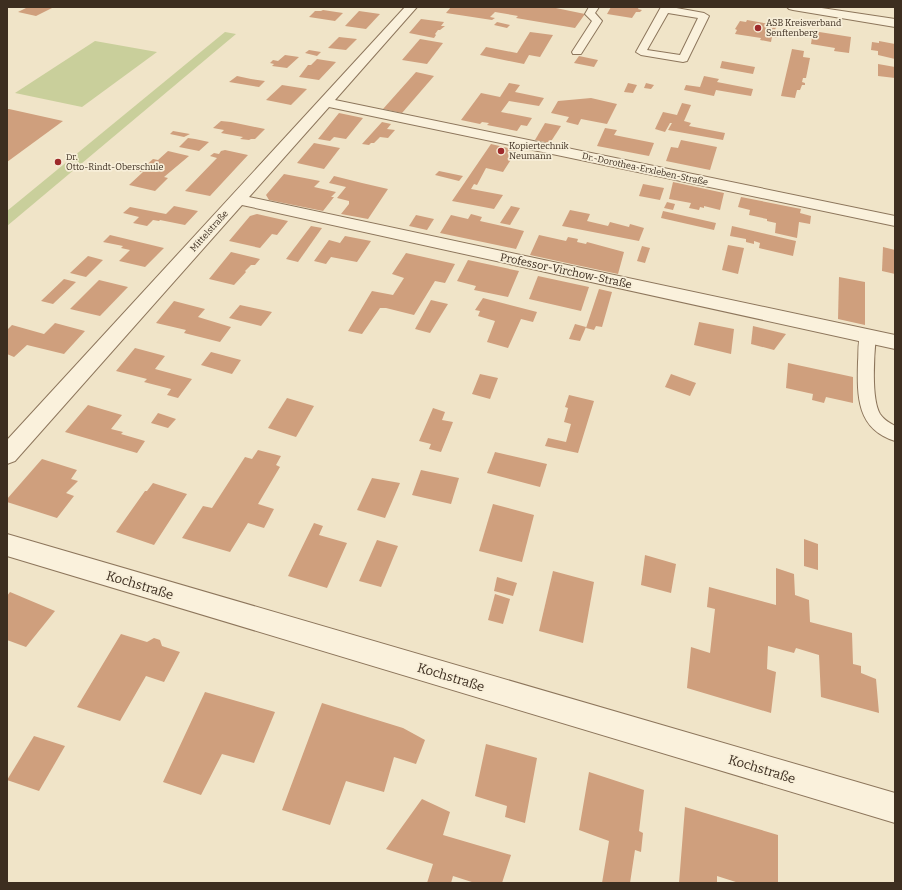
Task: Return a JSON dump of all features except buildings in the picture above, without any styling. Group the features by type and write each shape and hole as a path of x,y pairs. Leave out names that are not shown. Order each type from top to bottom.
{"street":[{"name":"Mittelstraße","path":"7,456 411,7"},
{"path":"794,7 895,22"},
{"name":"Dr.-Dorothea-Erxleben-Straße","path":"325,102 895,221"},
{"name":"Professor-Virchow-Straße","path":"238,200 895,342"},
{"name":"Kochstraße","path":"7,545 895,808"}],"lane":[{"path":"577,52 597,21 590,14 594,7"},
{"path":"666,8 704,16 683,59 641,52 666,8"},
{"path":"868,336 866,348 868,407 873,418 883,429 895,434"}],"green space":[{"path":"225,32 236,34 7,226 7,211"},
{"path":"95,41 157,52 82,107 15,93"}],"place":[{"name":"ASB Kreisverband Senftenberg","path":"758,28"},
{"name":"Kopiertechnik Neumann","path":"501,151"},
{"name":"Dr. Otto-Rindt-Oberschule","path":"58,162"}]}
